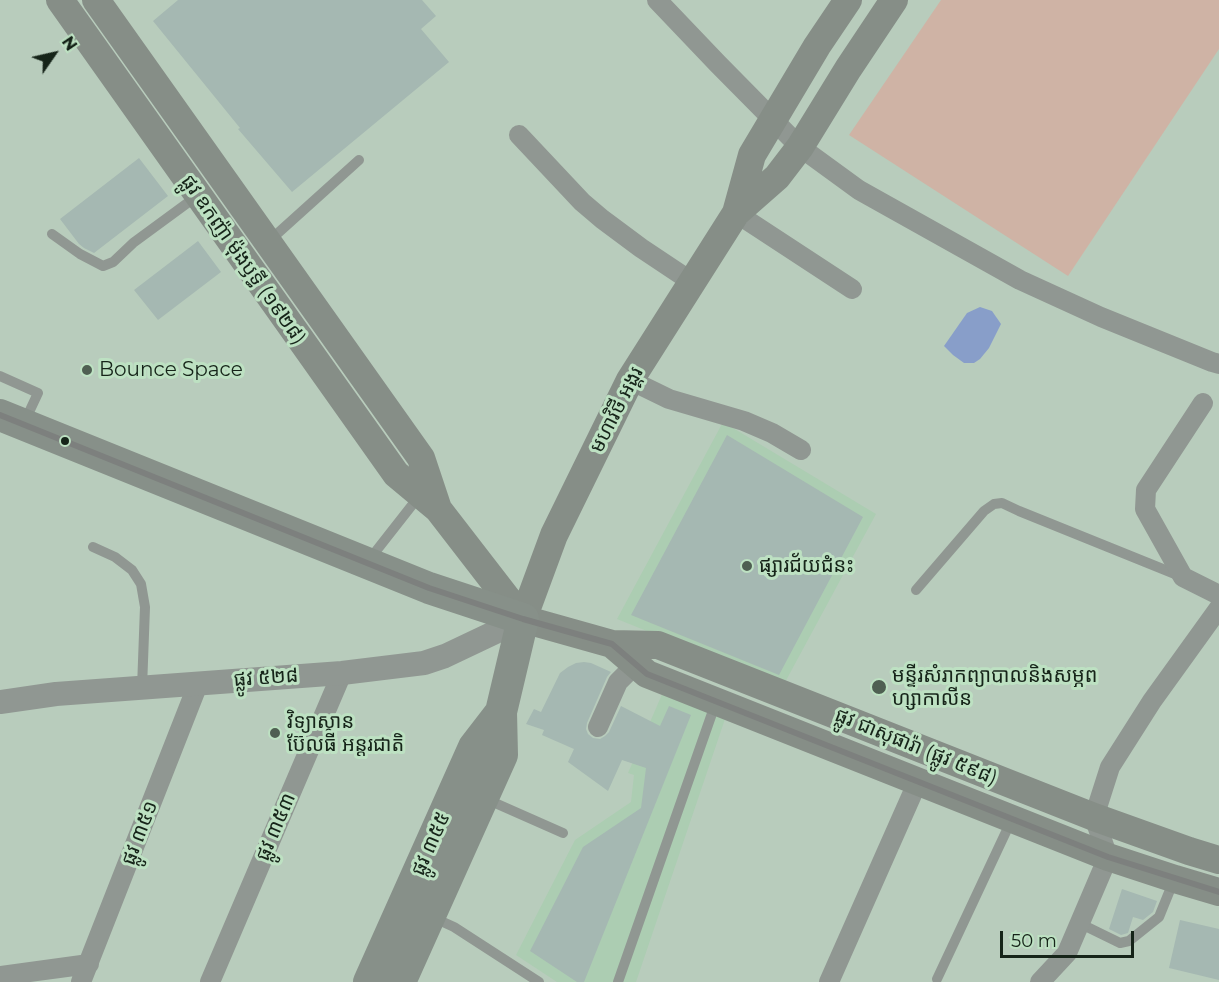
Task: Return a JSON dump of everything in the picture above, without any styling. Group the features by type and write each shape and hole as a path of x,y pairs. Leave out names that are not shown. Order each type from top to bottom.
{"main road":[{"name":"ផ្លូវ ឧកញ៉ា ម៉ុងឫទ្ធី (១៩២៨)","path":"60,0 396,474 429,502 523,619"},
{"name":"មហាវិថី អង្គរ","path":"736,213 752,155 817,46 848,0"},
{"name":"មហាវិថី អង្គរ","path":"523,619 554,536 630,380 736,213 777,177 801,147 848,69 894,0"},
{"name":"ផ្លូវ ឧកញ៉ា ម៉ុងឫទ្ធី (១៩២៨)","path":"99,1 421,458 429,502"},
{"path":"12,420 429,588 523,619"},
{"name":"ផ្លូវ ជាសុផារ៉ា (ផ្លូវ ៥៩៨)","path":"523,619 612,644 658,645 1094,817 1219,860"},
{"name":"ផ្លូវ ៣៥៥","path":"400,982 502,755 501,712 523,619"},
{"name":"ផ្លូវ ជាសុផារ៉ា (ផ្លូវ ៥៩៨)","path":"612,644 647,674 1108,857 1219,892"},
{"name":"ផ្លូវ ៣៥៥","path":"369,982 474,747 501,712"}],"street":[{"path":"657,0 772,120 801,147 859,190 1020,280 1101,317 1219,364"},
{"path":"519,135 582,202 602,219 692,282"},
{"path":"736,213 852,289"},
{"path":"630,380 669,399 744,421 772,433 801,450"},
{"path":"1203,403 1146,490 1145,509 1183,577 1219,595"},
{"path":"1040,982 1066,952 1108,857 1094,817 1110,767 1152,701 1219,608"},
{"name":"ផ្លូវ ៥២៨","path":"0,702 56,694 342,673 424,663 445,657 523,619"},
{"path":"597,728 618,682 636,664"},
{"name":"ផ្លូវ ៣៥៣","path":"210,982 342,673"},
{"name":"ផ្លូវ ៣៥១","path":"85,973 198,684"},
{"path":"829,982 918,781"},
{"path":"0,976 85,973"}],"lane":[{"path":"268,243 359,160"},
{"path":"52,234 80,254 103,266 113,262 133,243 198,196"},
{"path":"0,376 38,393 12,420"},
{"path":"367,563 429,502"},
{"path":"916,590 984,511 994,504 1002,503 1183,577"},
{"path":"93,547 115,557 132,570 141,584 145,607 142,688"},
{"path":"618,982 716,701"},
{"path":"483,798 563,833"},
{"path":"937,978 1012,819"},
{"path":"1079,923 1120,943 1129,941 1159,917 1174,879"},
{"path":"430,916 454,927 540,982"}],"shaded area":[{"path":"941,0 1219,0 1219,49 1068,276 849,135"},
{"name":"ផ្សារជ័យជំនះ","path":"723,422 876,514 783,686 617,619"},
{"path":"663,692 725,719 636,982 557,982 516,955 575,840 631,802 634,775 628,773"}],"water":[{"path":"980,307 992,311 1001,324 989,348 980,359 974,363 964,363 944,346 967,313"}],"building":[{"path":"178,0 422,0 436,16 421,29 449,62 292,192 238,129 240,128 153,21"},
{"path":"139,158 168,196 94,253 84,248 60,219"},
{"path":"198,241 221,272 158,320 134,290"},
{"name":"ផ្សារជ័យជំនះ","path":"727,435 863,517 779,675 631,615"},
{"path":"584,662 611,672 587,723 588,734 593,738 600,739 609,732 621,706 660,726 669,706 691,715 584,982 577,982 530,951 583,847 641,808 646,768 622,760 608,791 568,762 574,749 542,735 544,730 526,724 534,709 541,712 560,673 576,663"},
{"path":"1122,889 1157,901 1153,912 1143,920 1133,917 1128,933 1121,935 1109,929"},
{"path":"1180,920 1219,929 1219,980 1169,968"}],"transit line":[{"path":"0,415 429,588 523,619 612,644 647,674 1108,857 1219,892"}],"place":[{"name":"Bounce Space","path":"87,370"},
{"name":"ផ្សារជ័យជំនះ","path":"747,566"},
{"name":"មន្ទីរសំរាកព្យាបាលនិងសម្ភព ហ្សាកាលីន","path":"879,687"},
{"name":"វិទ្យាស្ថាន ប៊ែលធី អន្ដរជាតិ","path":"275,733"}]}
